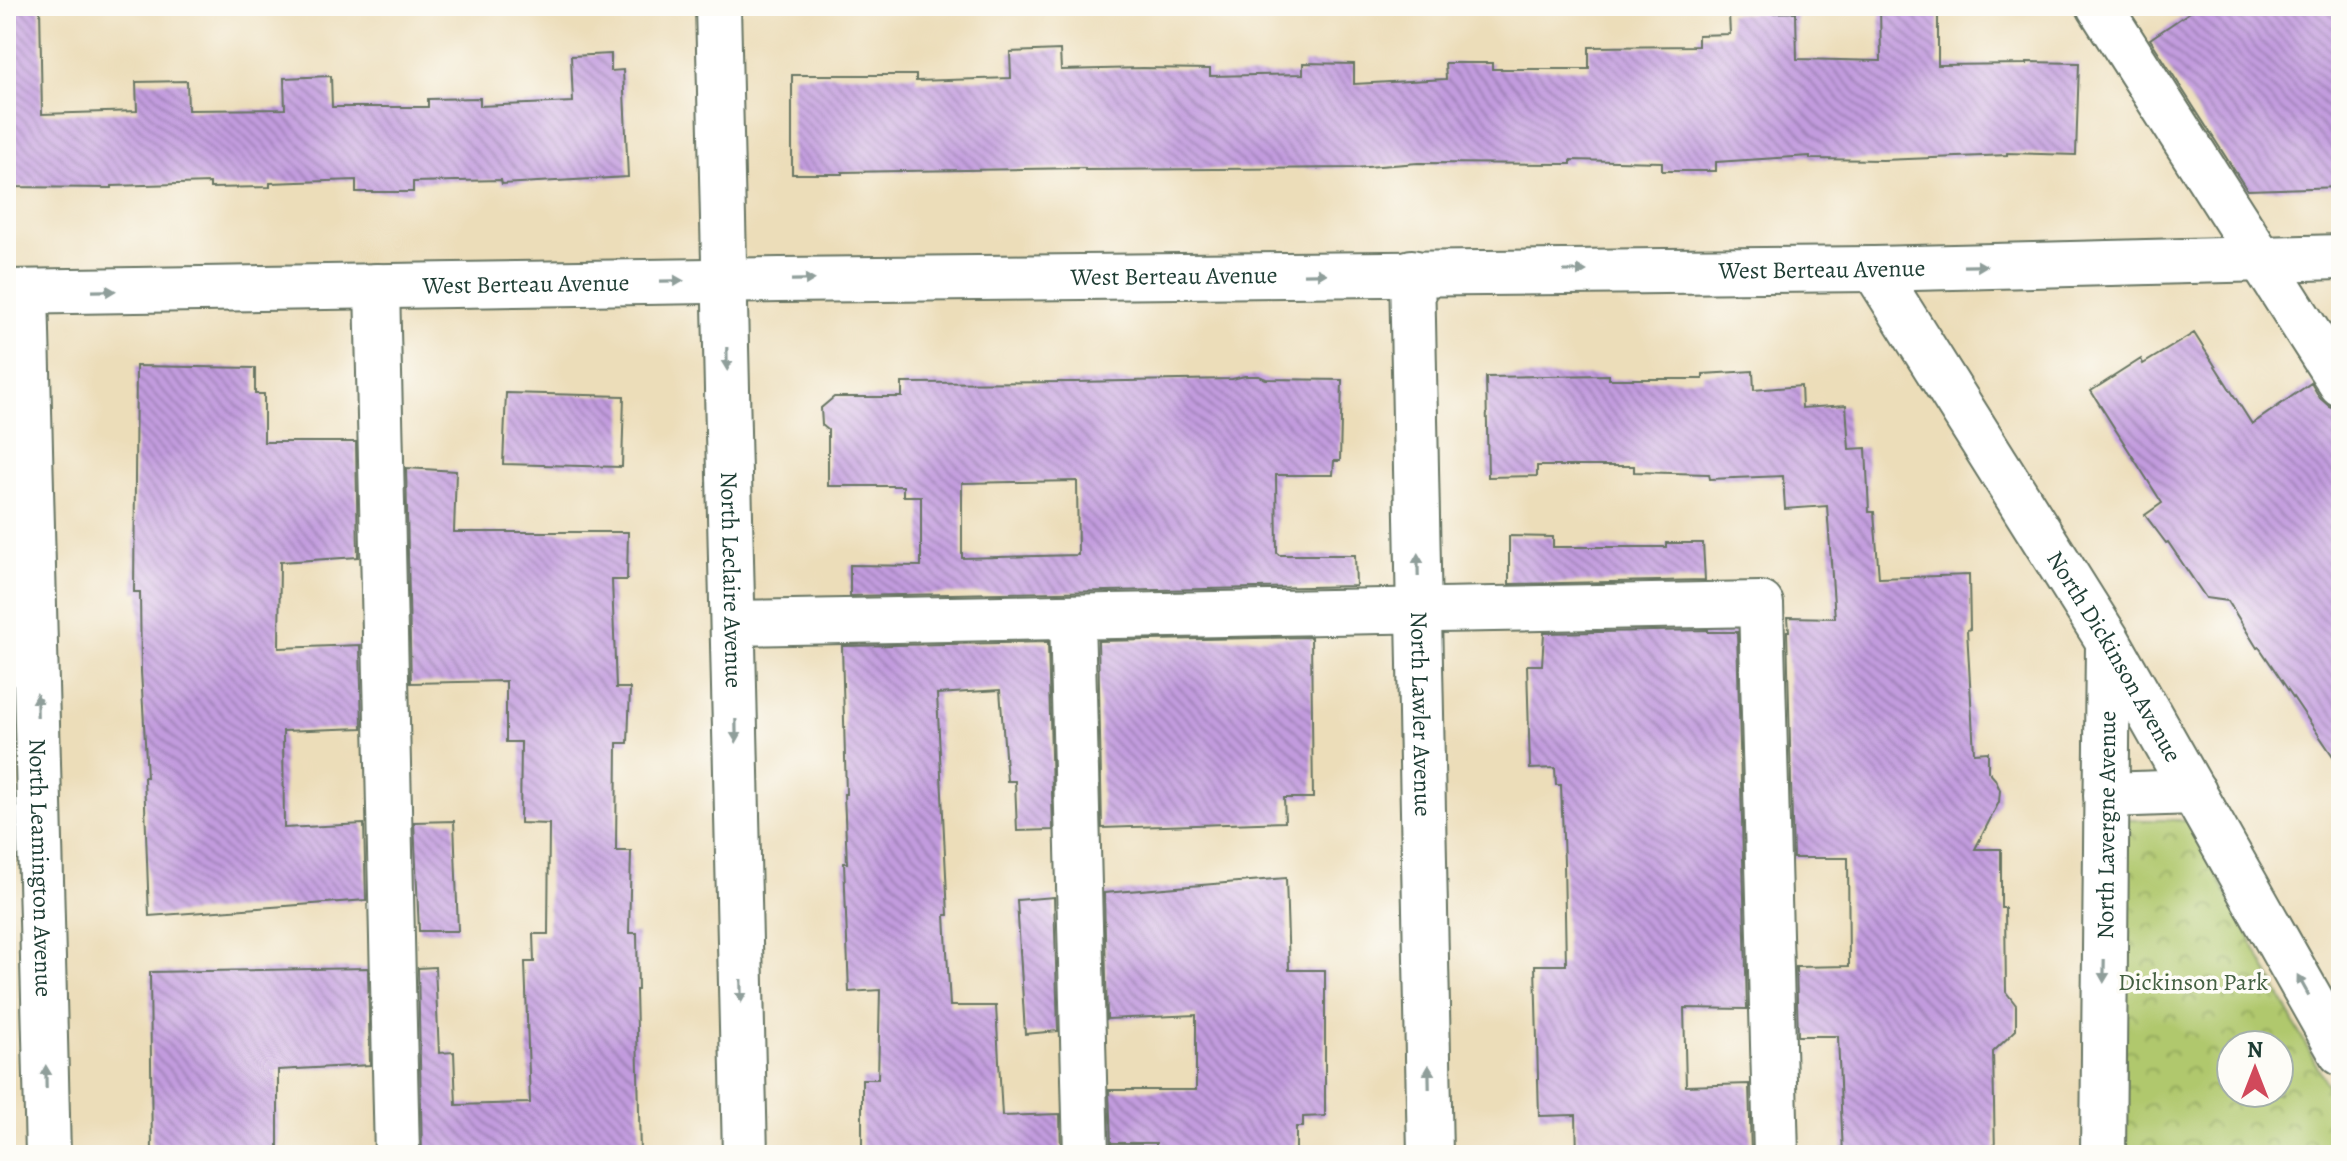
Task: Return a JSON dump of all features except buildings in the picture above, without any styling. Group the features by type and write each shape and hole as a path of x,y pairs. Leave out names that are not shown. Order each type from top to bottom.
{"street":[{"name":"North Leclaire Avenue","path":"718,6 745,1155"},
{"path":"2099,6 2341,384"},
{"name":"West Berteau Avenue","path":"16,292 1412,272 1874,269 2341,257"},
{"name":"North Dickinson Avenue","path":"1874,269 2108,641 2341,1053"},
{"name":"North Lawler Avenue","path":"1412,272 1430,1155"},
{"path":"377,286 397,1155"},
{"name":"North Leamington Avenue","path":"16,292 48,1155"},
{"path":"733,623 1761,604 1776,1155"},
{"path":"1072,617 1086,1155"},
{"name":"North Lavergne Avenue","path":"2103,1155 2108,641"},
{"path":"2106,795 2194,792"}],"green space":[{"name":"Dickinson Park","path":"2125,820 2188,820 2341,1112 2341,1155 2124,1155"}]}
